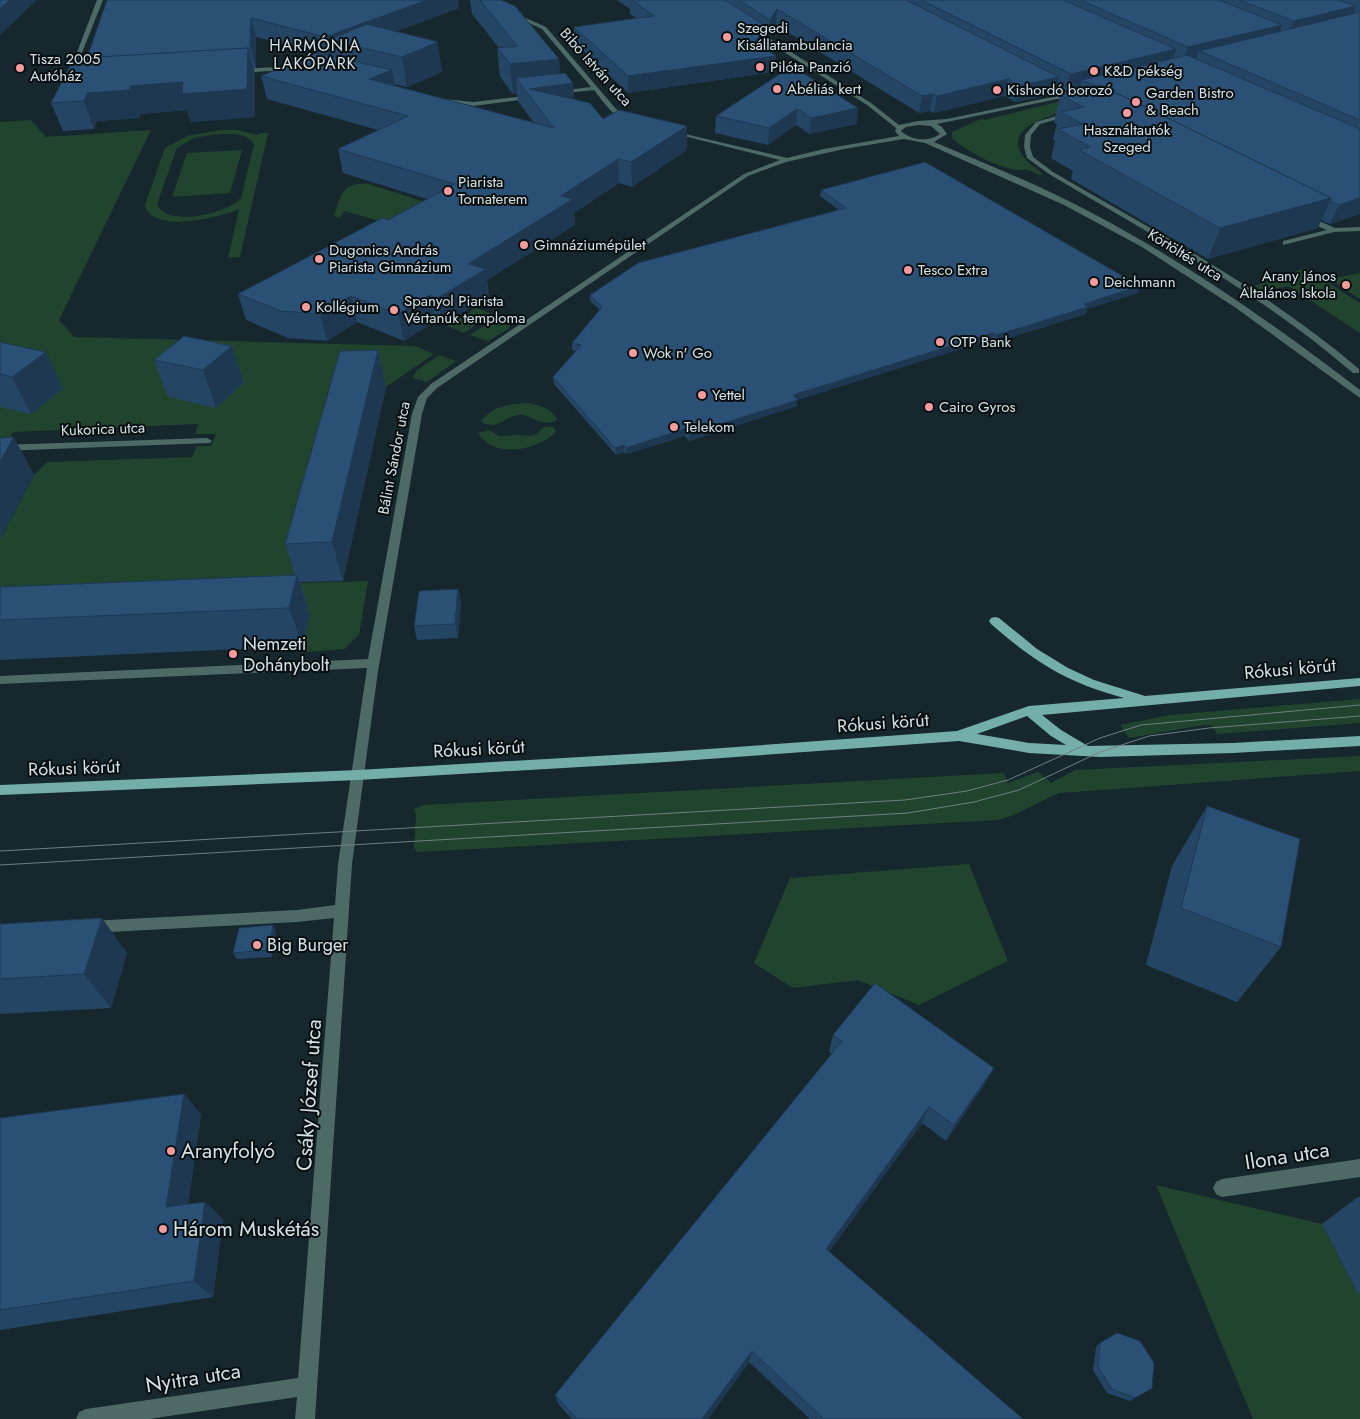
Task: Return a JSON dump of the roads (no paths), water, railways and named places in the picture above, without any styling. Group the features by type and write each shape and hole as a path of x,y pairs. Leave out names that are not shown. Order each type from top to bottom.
{"main road":[{"path":"994,622 1028,649 1073,676 1106,689 1150,700"},
{"name":"Rókusi körút","path":"959,736 1029,711 1360,682"},
{"path":"1029,711 1056,733 1087,751"},
{"name":"Rókusi körút","path":"0,790 358,775 675,756 959,736 1029,748 1087,751 1233,748 1360,741"}],"street":[{"path":"67,83 100,0"},
{"name":"Bibó István utca","path":"481,0 544,28 614,110 634,122"},
{"path":"95,12 103,11"},
{"path":"745,23 772,44 869,104 898,117 921,123 947,121 1077,93"},
{"path":"234,72 301,68"},
{"path":"1040,82 1085,103"},
{"path":"555,94 595,88"},
{"path":"437,99 474,104 536,96"},
{"path":"869,104 898,129 899,133 904,137"},
{"path":"1081,112 1038,123 1028,135 1027,146 1030,158 1051,173 1243,286 1334,352 1356,371"},
{"path":"926,141 987,113"},
{"name":"Bálint Sándor utca","path":"842,147 908,124 921,123"},
{"name":"Körtöltés utca","path":"921,123 938,127 953,145 981,163"},
{"path":"666,130 785,159"},
{"name":"Bálint Sándor utca","path":"358,775 373,663 417,414 423,397 434,386 746,175 785,159 842,147 904,137 926,141"},
{"name":"Körtöltés utca","path":"926,141 981,163 1111,226 1156,252 1231,300 1360,395"},
{"path":"1302,216 1334,230"},
{"path":"1286,243 1334,230 1360,229"},
{"name":"Kukorica utca","path":"0,448 207,441"},
{"path":"0,680 373,663"},
{"name":"Csáky József utca","path":"306,1419 336,1022 345,864 358,775"},
{"path":"76,928 296,916 342,911"},
{"name":"Ilona utca","path":"1222,1188 1360,1168"},
{"name":"Nyitra utca","path":"86,1419 237,1395 308,1386"}],"tram line":[{"path":"0,851 905,800 967,791 1008,780 1100,738 1141,725 1360,705"},
{"path":"0,865 908,813 974,802 1019,790 1100,752 1149,736 1209,728 1360,716"}],"place":[{"name":"Szegedi Kisállatambulancia","path":"727,37"},
{"name":"Pilóta Panzió","path":"760,67"},
{"name":"Tisza 2005 Autóház","path":"20,68"},
{"name":"K&D pékség","path":"1094,71"},
{"name":"Abéliás kert","path":"777,89"},
{"name":"Kishordó borozó","path":"997,90"},
{"name":"Garden Bistro & Beach","path":"1136,102"},
{"name":"Használtautók Szeged","path":"1127,113"},
{"name":"Piarista Tornaterem","path":"448,191"},
{"name":"Gimnáziumépület","path":"524,245"},
{"name":"Dugonics András Piarista Gimnázium","path":"319,259"},
{"name":"Tesco Extra","path":"908,270"},
{"name":"Deichmann","path":"1094,282"},
{"name":"Arany János Általános Iskola","path":"1346,285"},
{"name":"Kollégium","path":"306,307"},
{"name":"Spanyol Piarista Vértanúk temploma","path":"394,310"},
{"name":"OTP Bank","path":"940,342"},
{"name":"Wok n' Go","path":"633,353"},
{"name":"Yettel","path":"702,395"},
{"name":"Cairo Gyros","path":"929,407"},
{"name":"Telekom","path":"674,427"},
{"name":"Nemzeti Dohánybolt","path":"233,654"},
{"name":"Big Burger","path":"257,945"},
{"name":"Aranyfolyó","path":"171,1151"},
{"name":"Három Muskétás","path":"163,1229"}],"district":[{"name":"HARMÓNIA LAKÓPARK","path":"315,54"}]}
